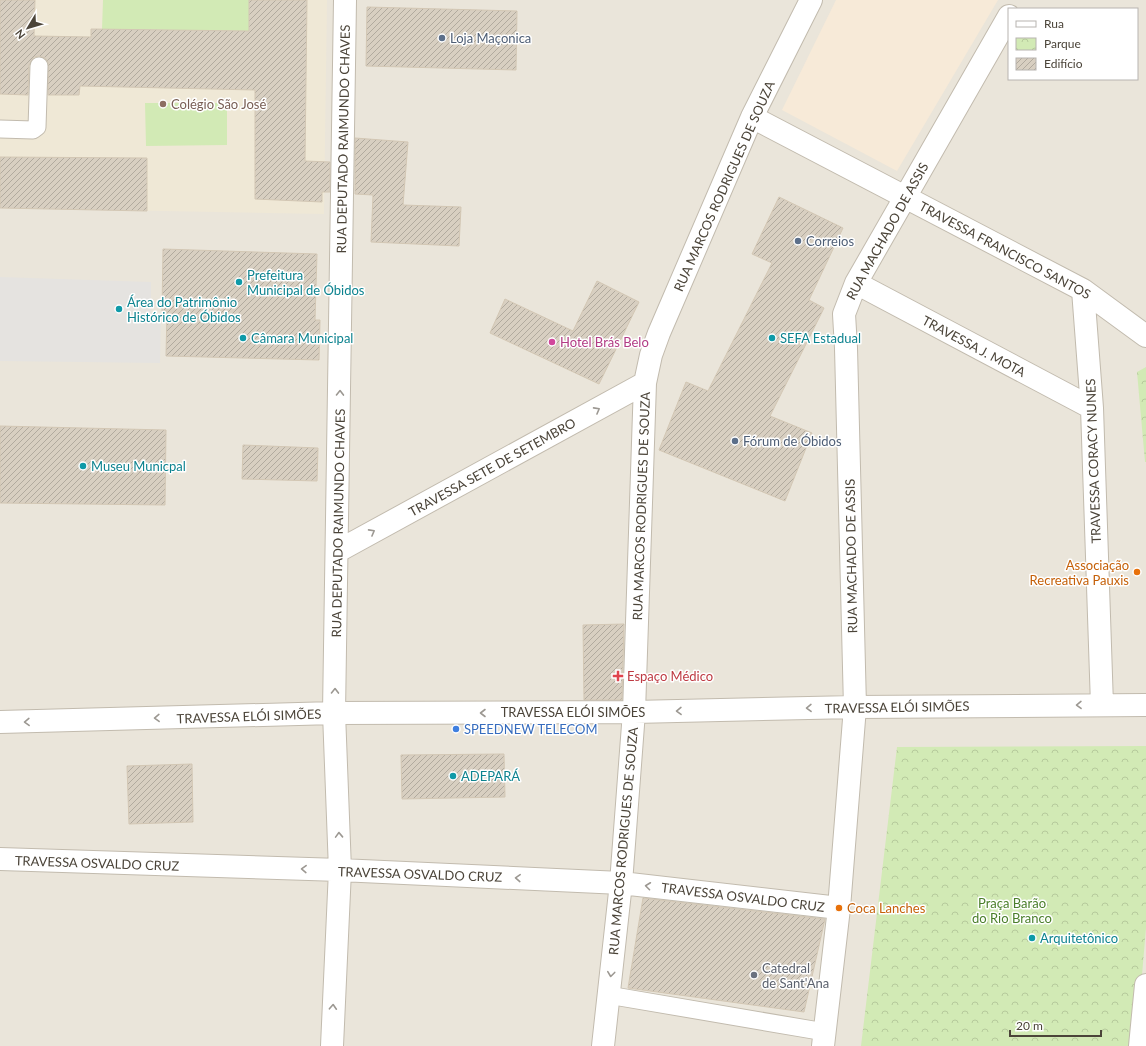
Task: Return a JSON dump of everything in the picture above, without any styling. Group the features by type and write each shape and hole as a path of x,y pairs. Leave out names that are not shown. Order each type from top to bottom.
{"street":[{"name":"RUA DEPUTADO RAIMUNDO CHAVES","path":"332,1046 340,870 334,713 338,551 345,0"},
{"name":"RUA MARCOS RODRIGUES DE SOUZA","path":"603,1046 621,883 634,712 645,383 651,355 659,333 752,117 812,0"},
{"name":"RUA MACHADO DE ASSIS","path":"824,1039 840,908 855,707 844,314 856,283 1008,18"},
{"name":"TRAVESSA FRANCISCO SANTOS","path":"752,117 1083,290 1146,336"},
{"name":"TRAVESSA J. MOTA","path":"856,283 1092,408"},
{"name":"TRAVESSA CORACY NUNES","path":"1083,290 1092,408 1102,704"},
{"name":"TRAVESSA SETE DE SETEMBRO","path":"338,551 645,383"},
{"name":"TRAVESSA ELÓI SIMÕES","path":"0,722 334,713 634,712 855,707 1102,704 1146,705"},
{"name":"TRAVESSA OSVALDO CRUZ","path":"0,860 340,870 621,883 840,908"},
{"path":"1140,1046 1146,985"}],"lane":[{"path":"0,129 33,130 37,127 39,66"},
{"path":"608,995 824,1039"}],"shaded area":[{"path":"0,0 1146,0 1146,1046 0,1046"},
{"name":"Colégio São José","path":"0,0 327,0 324,214 0,208"},
{"path":"836,0 998,0 897,171 782,110"},
{"path":"0,277 151,282 151,313 161,315 160,363 0,361"}],"green space":[{"path":"103,0 249,0 249,31 102,29"},
{"path":"145,103 227,103 227,145 146,146"},
{"path":"1146,367 1146,462 1145,462 1137,372"},
{"name":"Praça Barão do Rio Branco","path":"1146,746 1146,928 1136,1046 861,1046 897,747"}],"building":[{"path":"0,0 35,0 34,36 91,37 91,29 249,31 249,0 307,0 305,161 330,162 330,192 322,192 322,202 255,199 255,90 80,86 79,95 48,95 48,62 45,58 39,56 34,57 29,65 28,95 0,94"},
{"name":"Loja Maçonica","path":"367,7 517,11 516,70 366,66"},
{"path":"355,138 408,142 403,205 461,207 459,246 371,242 373,195 355,194"},
{"path":"0,157 147,158 147,211 0,208"},
{"path":"779,197 843,228 809,300 824,308 770,416 812,433 785,501 659,450 686,382 708,391 772,263 752,254"},
{"path":"163,249 317,254 315,320 320,320 319,360 166,356 167,311 162,311"},
{"name":"Hotel Brás Belo","path":"597,281 639,302 599,384 490,333 505,299 573,331"},
{"name":"Museu Municpal","path":"0,426 166,430 165,505 0,503"},
{"path":"243,445 318,448 317,481 242,479"},
{"path":"624,624 622,700 584,700 583,625"},
{"name":"ADEPARÁ","path":"504,754 505,797 402,799 401,755"},
{"path":"192,764 193,822 129,824 127,766"},
{"path":"643,898 825,919 804,1012 628,988"}],"place":[{"name":"Loja Maçonica","path":"442,38"},
{"name":"Colégio São José","path":"163,104"},
{"name":"Correios","path":"798,241"},
{"name":"Prefeitura Municipal de Óbidos","path":"239,282"},
{"name":"Área do Patrimônio Histórico de Óbidos","path":"119,309"},
{"name":"Câmara Municipal","path":"243,338"},
{"name":"SEFA Estadual","path":"772,338"},
{"name":"Hotel Brás Belo","path":"552,342"},
{"name":"Fórum de Óbidos","path":"735,441"},
{"name":"Museu Municpal","path":"83,466"},
{"name":"Associação Recreativa Pauxis","path":"1137,572"},
{"name":"Espaço Médico","path":"618,676"},
{"name":"SPEEDNEW TELECOM","path":"456,729"},
{"name":"ADEPARÁ","path":"453,776"},
{"name":"Coca Lanches","path":"839,908"},
{"name":"Arquitetônico","path":"1032,938"},
{"name":"Catedral de Sant'Ana","path":"754,975"}]}
